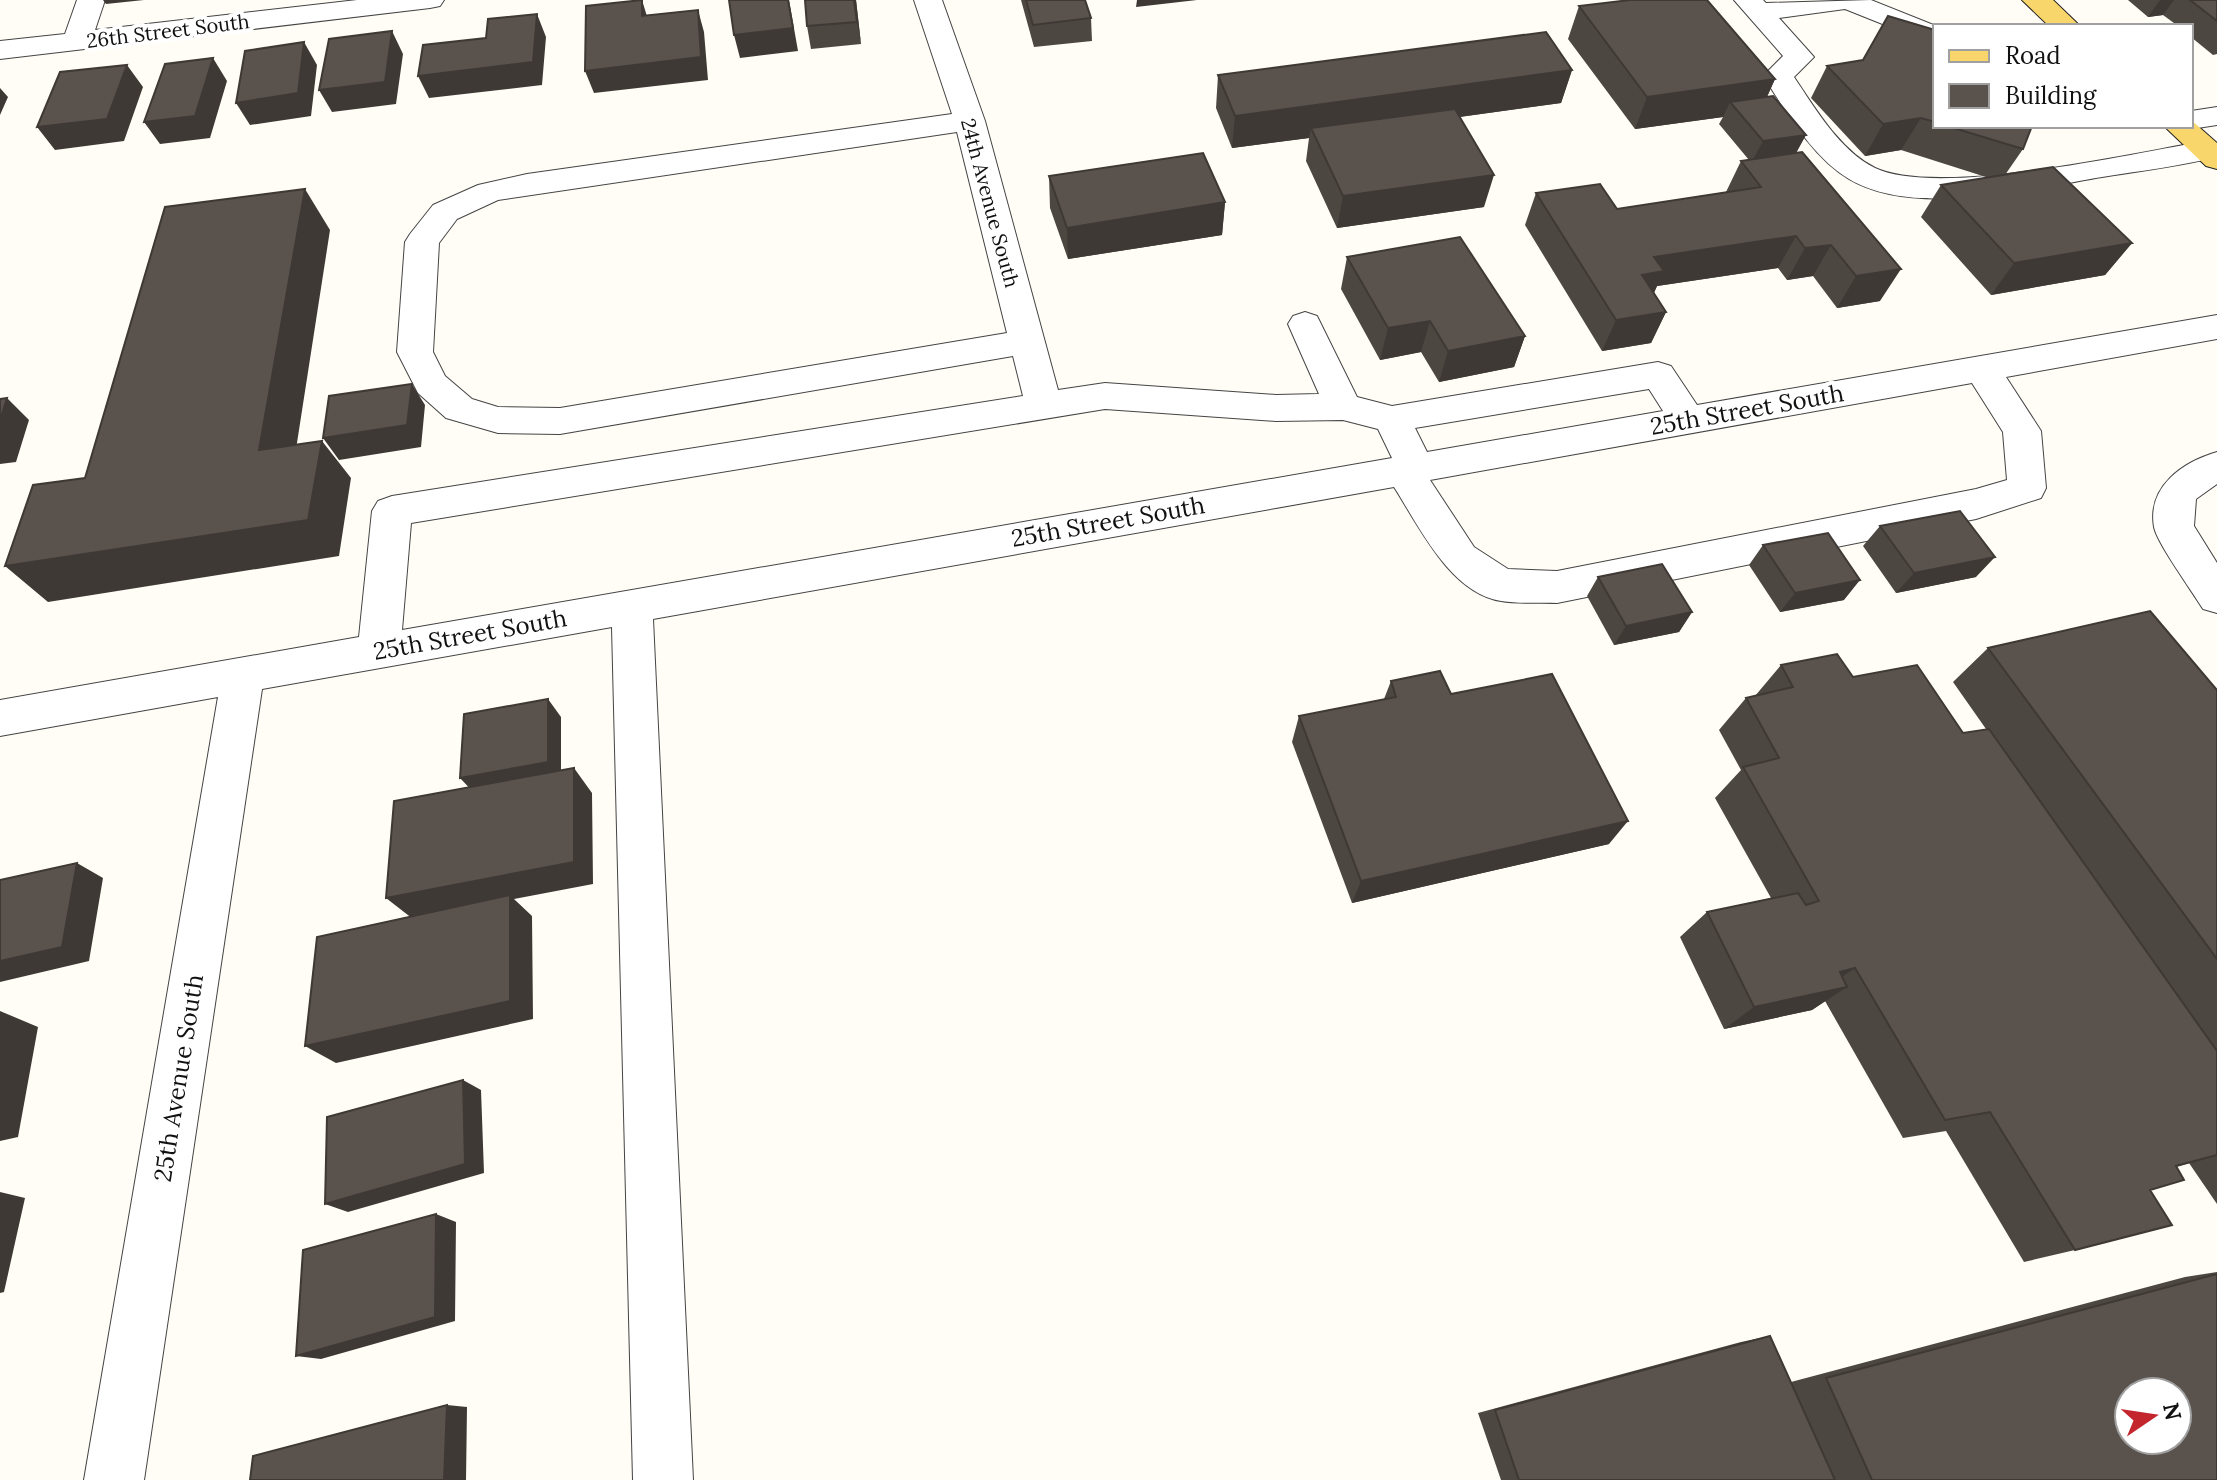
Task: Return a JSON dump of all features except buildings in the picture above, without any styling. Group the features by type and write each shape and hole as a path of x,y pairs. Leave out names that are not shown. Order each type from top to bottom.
{"main road":[{"path":"2036,0 2064,24"},
{"path":"2181,128 2212,155"}],"street":[{"path":"77,41 91,0"},
{"name":"26th Street South","path":"0,50 430,0"},
{"name":"24th Avenue South","path":"928,0 970,121 1044,408"},
{"path":"1753,6 1851,0 1933,35"},
{"path":"1753,6 1799,57 1778,76 1801,110 1855,170 1891,182 1948,189 1982,187 2212,155"},
{"path":"2193,120 2217,116"},
{"path":"970,121 489,192 445,212 422,242 415,352 431,384 459,409 498,420 560,421 1026,342"},
{"path":"1305,324 1343,407"},
{"name":"25th Street South","path":"0,718 2217,327"},
{"path":"1392,419 1410,469 1460,558 1500,585 1557,587 1976,504 2027,488 2022,431 1982,369"},
{"path":"379,651 392,511 1105,396 1276,408 1343,407 1392,419 1658,375 1688,420"},
{"path":"2217,466 2189,482 2177,494 2174,527 2217,597"},
{"path":"632,607 663,1480"},
{"name":"25th Avenue South","path":"114,1480 243,675"}]}
